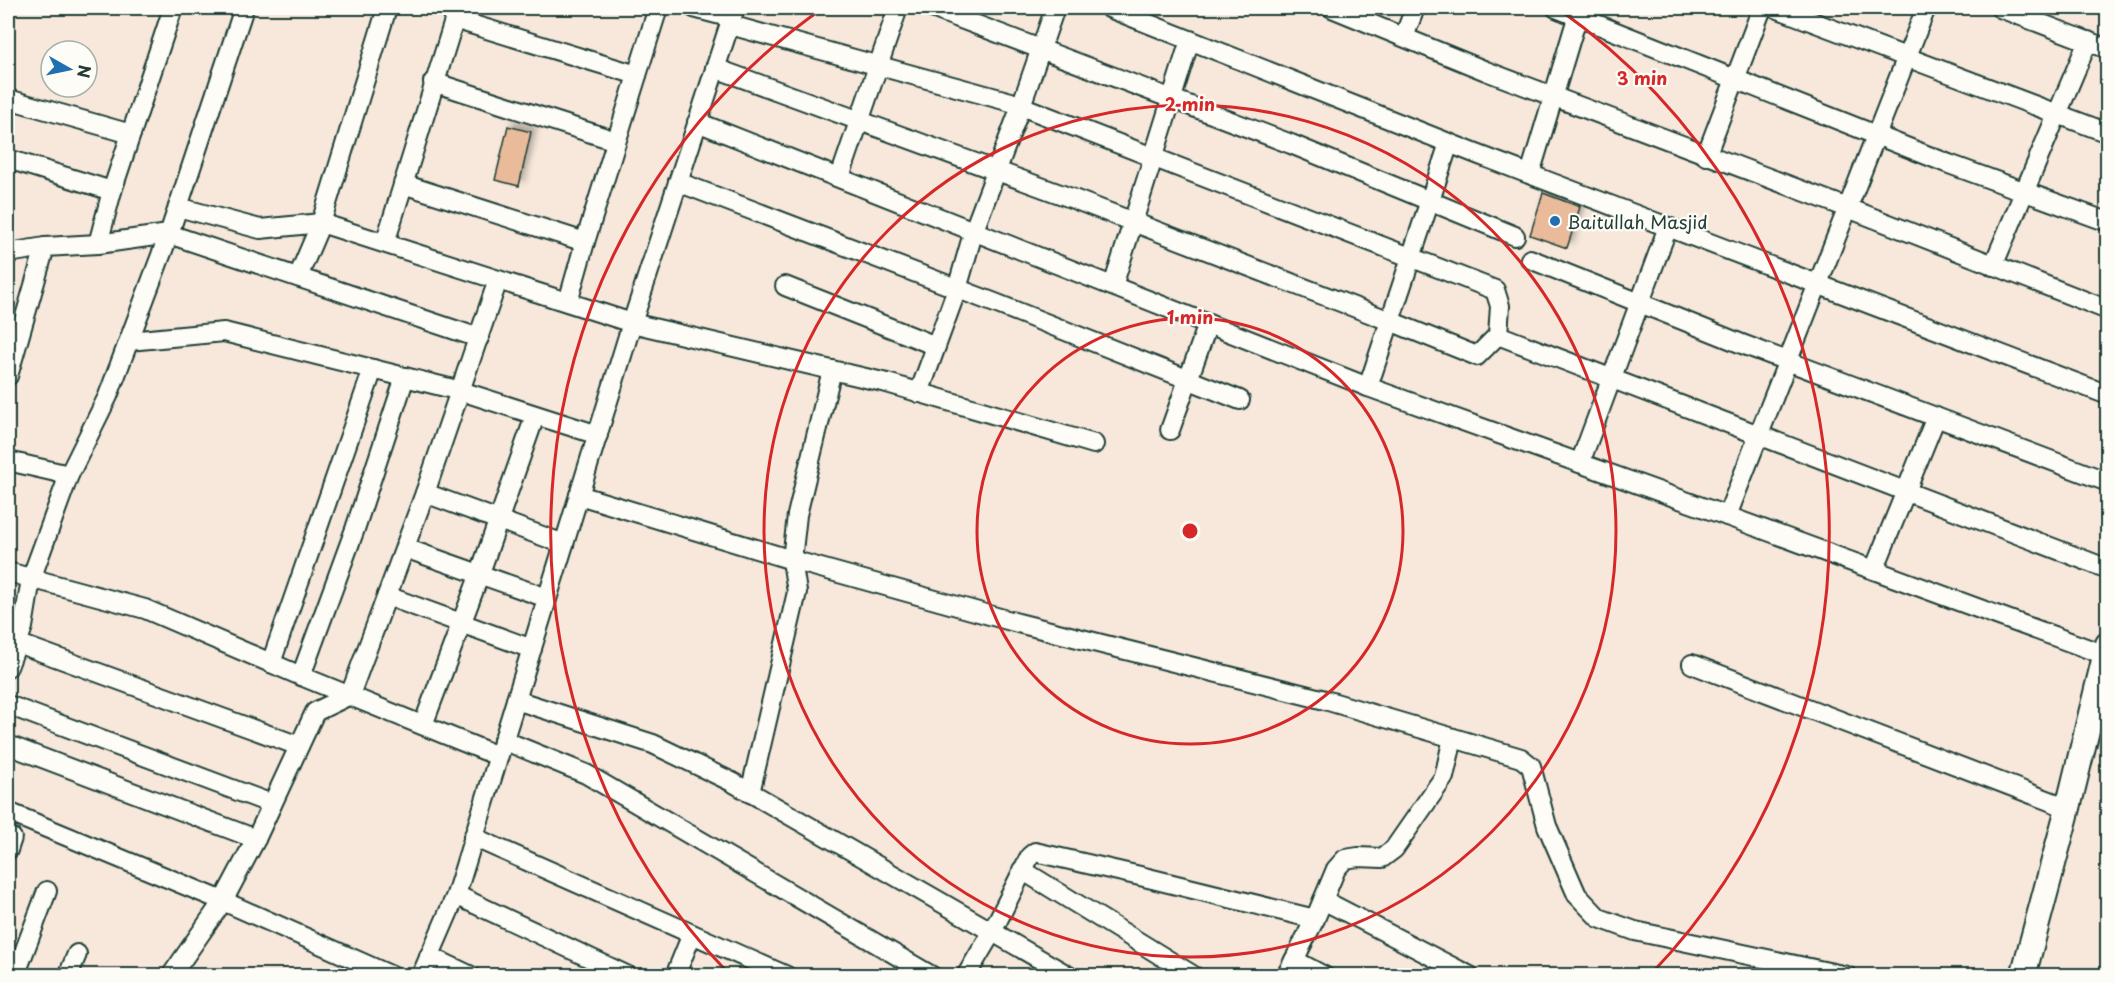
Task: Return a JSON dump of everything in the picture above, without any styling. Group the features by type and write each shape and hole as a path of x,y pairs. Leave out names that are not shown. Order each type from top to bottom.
{"main road":[{"path":"2023,975 2068,808 2106,649"}],"street":[{"path":"98,244 112,191 173,8"},
{"path":"8,667 22,627 31,579 69,475 108,396 170,234 244,8"},
{"path":"298,277 321,223 387,8"},
{"path":"568,302 658,8"},
{"path":"694,8 732,17 877,64 1021,106 1495,290 1500,306 1498,335 1477,356 1133,222 715,68"},
{"path":"840,177 898,8"},
{"path":"932,8 1291,144 1515,236"},
{"path":"920,393 957,289 974,230 1055,8"},
{"path":"1109,8 1449,143 2108,395"},
{"path":"1332,8 1553,97 1848,208 2108,310"},
{"path":"1404,37 1415,8"},
{"path":"1556,8 1579,12 1735,79 1876,135 2108,222"},
{"path":"1706,156 1762,8"},
{"path":"1776,8 2108,133"},
{"path":"1727,516 1926,8"},
{"path":"2000,8 2108,49"},
{"path":"1530,174 1579,12"},
{"path":"385,243 456,13 638,75"},
{"path":"421,975 456,895 632,323 732,17"},
{"path":"1113,286 1190,40"},
{"path":"1993,266 2088,41"},
{"path":"434,82 616,141"},
{"path":"8,99 131,134"},
{"path":"697,122 1368,387 1874,570 2106,649"},
{"path":"1368,387 1449,143"},
{"path":"8,159 112,191"},
{"path":"678,182 1240,400"},
{"path":"403,184 585,243"},
{"path":"178,207 260,229 321,223 632,323 920,393 1094,444"},
{"path":"1580,463 1668,227"},
{"path":"8,253 170,234 479,338"},
{"path":"8,376 45,247"},
{"path":"1530,259 1788,361 2108,482"},
{"path":"171,975 223,901 256,839 315,712 350,695 425,493 498,280"},
{"path":"785,286 936,346"},
{"path":"1170,430 1208,324"},
{"path":"129,341 224,332 461,391 598,435"},
{"path":"1498,335 2108,569"},
{"path":"271,663 373,369"},
{"path":"750,793 797,592 792,560 797,515 832,370"},
{"path":"301,676 356,529 405,377"},
{"path":"423,725 535,416"},
{"path":"1874,570 1936,417"},
{"path":"8,461 69,475"},
{"path":"425,493 564,544"},
{"path":"579,495 792,560 1018,623 1325,700 1521,758 1531,766 1547,826 1577,895 1599,918 1635,930 1847,975"},
{"path":"405,548 547,598"},
{"path":"8,572 145,609 423,725 586,774 932,975"},
{"path":"387,596 532,649"},
{"path":"17,643 299,746"},
{"path":"1692,664 2068,808"},
{"path":"516,700 653,744 750,793 1069,975"},
{"path":"8,705 272,804"},
{"path":"1324,975 1290,968 1315,919 1336,869 1345,859 1382,858 1394,849 1444,777 1453,738"},
{"path":"8,745 256,839"},
{"path":"8,812 223,901 392,975"},
{"path":"473,837 787,975"},
{"path":"966,975 992,932 1022,870 1035,852 1315,919"},
{"path":"1022,870 1194,975"},
{"path":"15,975 47,891"},
{"path":"456,895 628,975"},
{"path":"1323,900 1470,975"},
{"path":"675,975 692,934"},
{"path":"68,975 77,954"},
{"path":"429,956 471,975"}],"building":[{"path":"508,126 531,132 519,186 495,180"},
{"name":"Baitullah Masjid","path":"1543,193 1580,207 1567,248 1530,235"}],"place":[{"name":"Baitullah Masjid","path":"1555,221"}]}
